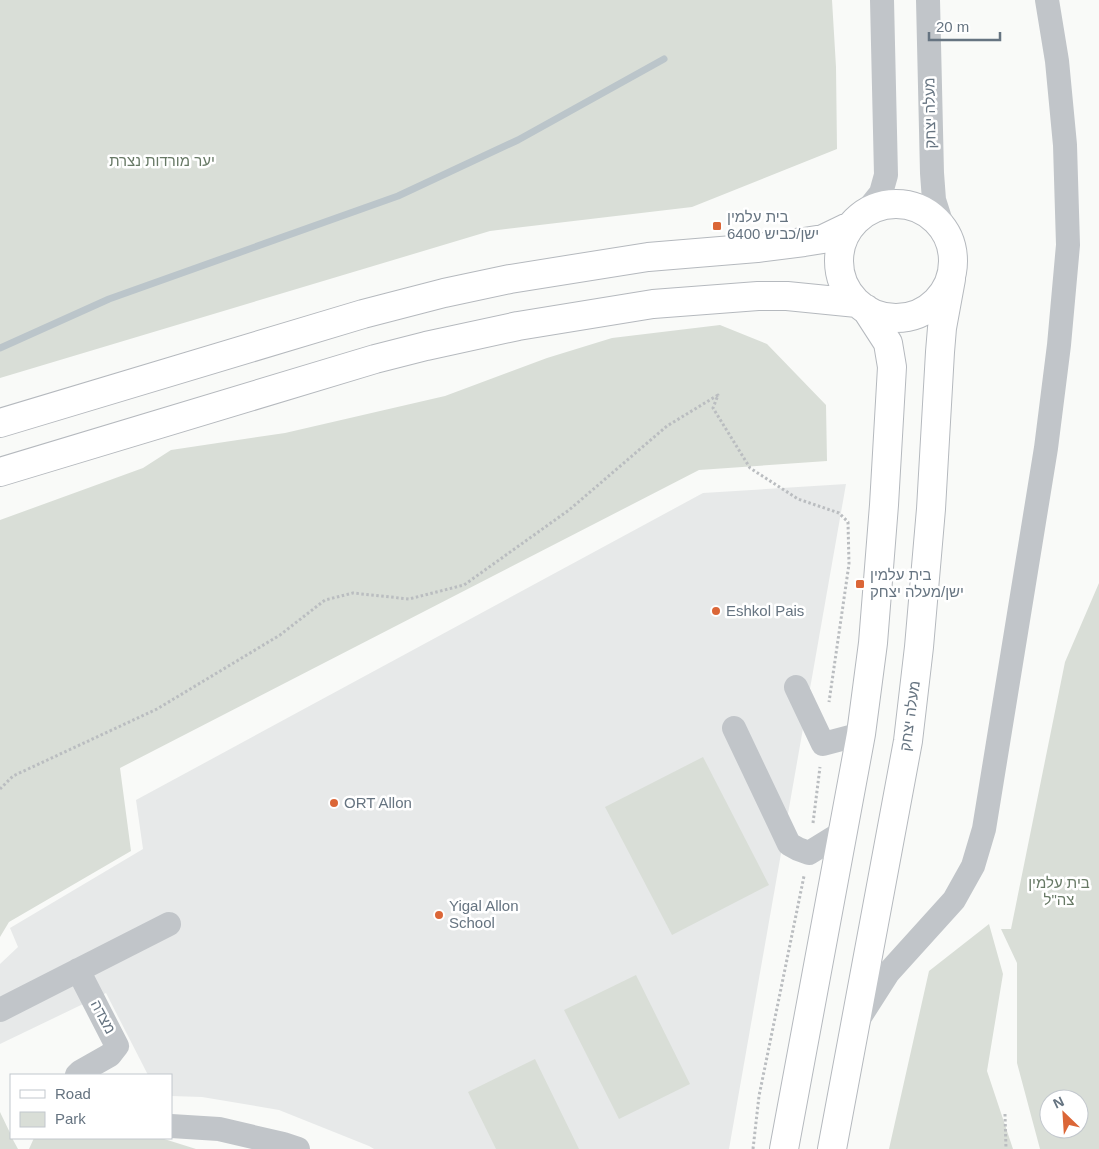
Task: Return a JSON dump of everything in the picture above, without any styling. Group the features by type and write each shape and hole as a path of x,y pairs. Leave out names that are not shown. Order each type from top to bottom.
{"main road":[{"path":"0,423 363,314 444,293 510,279 648,257 757,248 823,239 858,220 880,205 897,203 914,206 930,214 942,225 951,242 954,260 951,279 943,294 931,306 916,315 898,318 882,316 861,306 787,296 758,296 653,304 518,326 426,346 375,360 0,472"},
{"path":"784,1149 861,734 873,642 884,515 892,367 888,343 847,290 840,274 839,258 842,241 858,220"},
{"name":"מעלה יצחק","path":"832,1149 909,731 920,647 942,328 951,279"}],"street":[{"path":"858,220 881,193 886,176 882,0"},
{"name":"מעלה יצחק","path":"928,0 932,173 934,200 942,225"},
{"path":"854,1026 888,973 954,900 973,866 984,829 1048,429 1059,345 1068,244 1065,145 1057,62 1047,0"},
{"path":"796,687 823,744 861,734"},
{"path":"734,728 789,844 809,853 843,832"},
{"path":"0,1010 169,924"},
{"name":"מצדה","path":"78,970 117,1046 110,1055 78,1074"},
{"path":"172,1126 219,1129 298,1149"}],"path":[{"path":"0,789 14,776 157,709 280,635 325,600 353,593 409,599 464,585 569,510 667,426 718,395 713,408 750,468 798,499 839,513 848,522 849,564 829,706"},
{"path":"753,1149 758,1096 809,853 823,744"},
{"path":"1005,1114 1006,1149"}],"shaded area":[{"path":"846,484 729,1149 374,1149 279,1110 202,1097 172,1096 172,1074 147,1074 106,993 0,1044 0,964 18,947 10,928 143,849 136,800 703,493"}],"green space":[{"name":"יער מורדות נצרת","path":"0,0 832,0 836,67 837,149 692,207 490,231 0,378"},
{"path":"720,325 767,344 826,405 827,461 699,470 120,768 131,851 9,922 0,937 0,520 143,468 171,450 285,433 445,396 547,358 612,338"},
{"name":"בית עלמין צה\"ל","path":"1099,583 1099,1149 1040,1149 1017,1063 1017,963 1001,929 1011,929 1065,662"},
{"path":"703,757 769,885 672,935 605,807"},
{"path":"989,924 1003,974 987,1071 1013,1149 889,1149 929,971"},
{"path":"636,975 690,1084 619,1119 564,1010"},
{"path":"535,1059 579,1149 496,1149 468,1092"},
{"path":"0,1112 10,1133 10,1139 13,1139 18,1149 0,1149"},
{"path":"34,1139 164,1139 196,1149 29,1149"}],"waterway":[{"path":"0,348 109,299 398,196 518,140 664,59"}],"place":[{"name":"בית עלמין ישן/כביש 6400","path":"717,226"},
{"name":"בית עלמין ישן/מעלה יצחק","path":"860,584"},
{"name":"Eshkol Pais","path":"716,611"},
{"name":"ORT Allon","path":"334,803"},
{"name":"Yigal Allon School","path":"439,915"}]}
